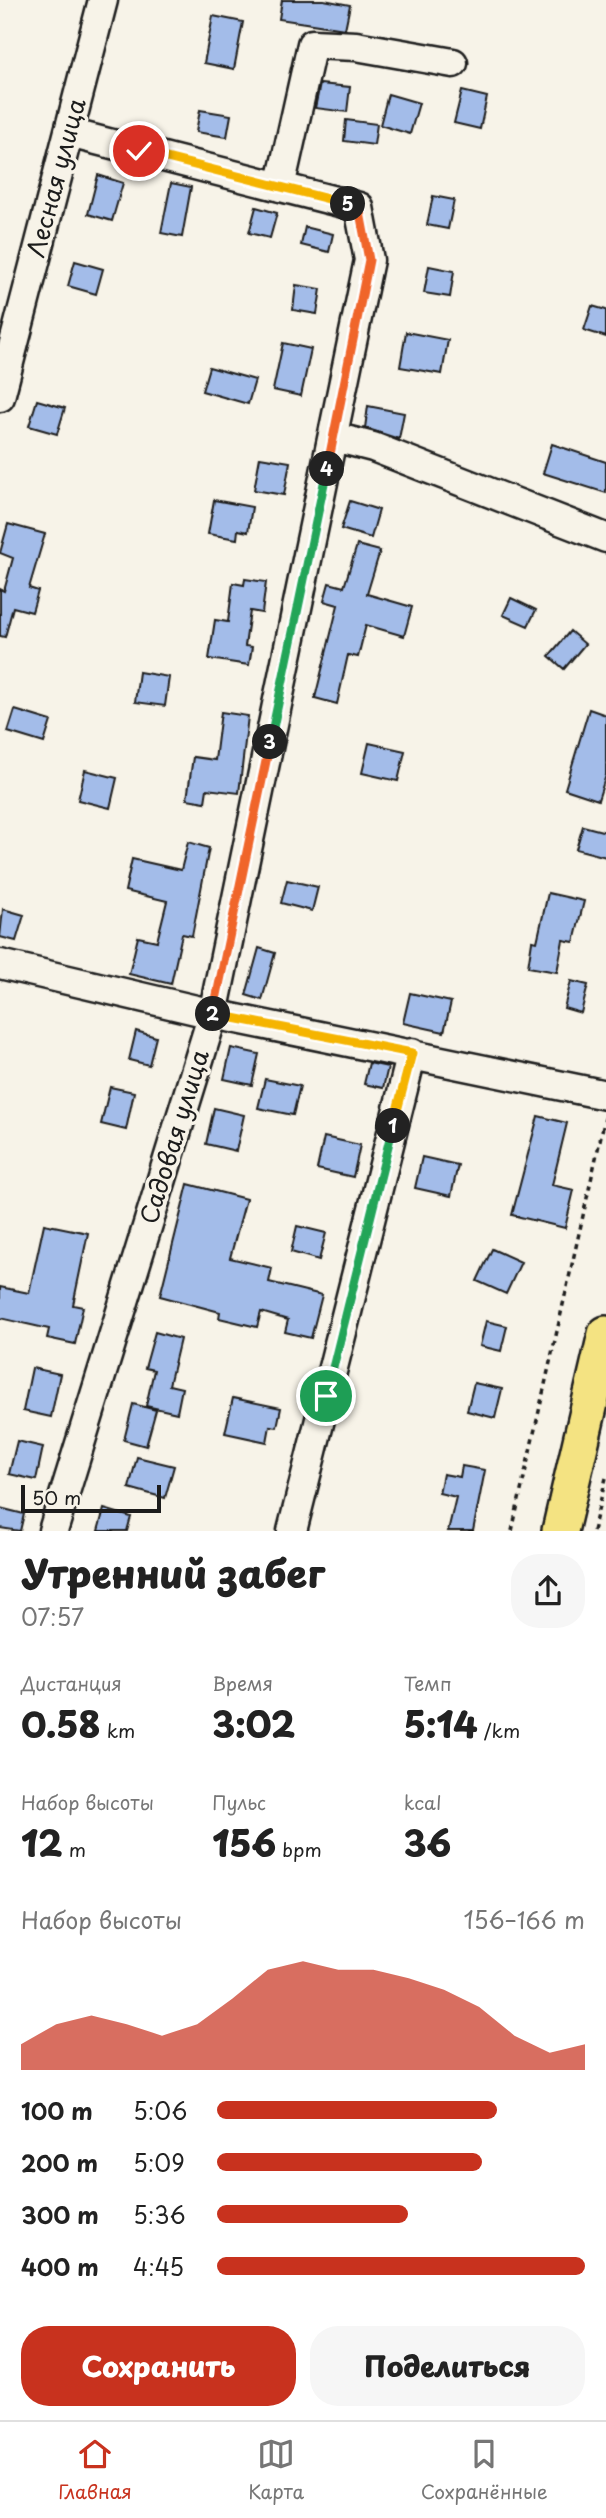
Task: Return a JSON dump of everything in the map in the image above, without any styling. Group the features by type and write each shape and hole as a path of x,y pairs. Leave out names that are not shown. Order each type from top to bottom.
{"main road":[{"path":"560,1531 606,1334"}],"street":[{"name":"Лесная улица","path":"0,397 103,0"},
{"path":"280,187 312,44 356,46 453,63"},
{"name":"Садовая улица","path":"53,1531 213,1014 369,260 359,207 69,133"},
{"path":"334,437 373,447 606,538"},
{"path":"0,964 213,1014 412,1053 606,1096"},
{"path":"292,1531 412,1053"}],"path":[{"path":"512,1531 606,1112"},
{"path":"593,1531 606,1478"}],"building":[{"path":"282,0 324,0 350,5 345,29 279,19"},
{"path":"213,16 243,22 234,69 204,63"},
{"path":"320,84 350,87 347,112 315,108"},
{"path":"462,91 487,97 480,129 454,123"},
{"path":"388,94 419,103 410,134 380,125"},
{"path":"200,110 231,115 227,137 196,132"},
{"path":"346,120 377,124 374,145 344,141"},
{"path":"98,175 123,183 112,221 88,214"},
{"path":"171,183 191,187 182,237 161,233"},
{"path":"433,196 454,200 448,229 427,225"},
{"path":"256,207 277,213 270,238 249,233"},
{"path":"305,227 333,234 329,252 301,245"},
{"path":"75,261 103,269 96,294 68,286"},
{"path":"429,266 454,271 450,297 424,293"},
{"path":"296,285 321,289 317,314 293,310"},
{"path":"592,306 606,310 606,337 584,330"},
{"path":"406,332 448,340 442,374 400,367"},
{"path":"283,343 311,349 301,396 273,390"},
{"path":"209,367 255,380 248,404 202,391"},
{"path":"37,400 65,408 57,434 29,426"},
{"path":"368,406 404,413 399,439 365,428"},
{"path":"552,444 606,462 606,493 543,473"},
{"path":"260,457 290,462 284,495 254,490"},
{"path":"214,500 252,507 248,532 238,530 237,539 208,534"},
{"path":"350,501 379,510 371,538 341,529"},
{"path":"8,524 45,534 29,588 38,591 32,612 13,607 5,637 0,636 0,589 4,591 13,558 0,553"},
{"path":"357,545 380,551 367,594 412,607 404,636 366,625 358,657 348,655 337,704 315,698 338,605 324,601 329,583 344,587"},
{"path":"245,579 266,582 262,613 250,611 245,646 252,647 249,665 209,659 215,620 228,622 233,583 244,585"},
{"path":"511,598 536,610 528,626 503,615"},
{"path":"570,631 585,644 564,669 549,656"},
{"path":"139,672 169,677 165,706 135,702"},
{"path":"589,709 606,715 606,775 598,800 565,789"},
{"path":"15,710 51,721 44,743 8,732"},
{"path":"221,712 248,716 239,793 207,789 205,802 187,799 193,757 215,760"},
{"path":"369,743 405,751 398,781 362,773"},
{"path":"85,770 117,778 110,808 78,800"},
{"path":"583,826 606,832 606,857 576,849"},
{"path":"188,842 209,848 192,936 182,934 171,984 129,974 138,937 157,941 167,901 125,891 132,859 181,870"},
{"path":"287,880 318,887 312,911 281,903"},
{"path":"548,893 584,901 574,942 563,940 557,972 528,967 532,941 537,942"},
{"path":"3,909 24,915 16,941 0,937"},
{"path":"259,948 275,953 262,1000 246,995"},
{"path":"571,981 588,985 581,1013 564,1008"},
{"path":"410,993 451,1002 444,1032 403,1023"},
{"path":"136,1031 156,1037 149,1065 129,1060"},
{"path":"231,1048 259,1054 252,1085 224,1079"},
{"path":"369,1063 388,1067 383,1088 364,1084"},
{"path":"265,1079 300,1086 293,1115 258,1108"},
{"path":"110,1087 134,1092 126,1130 101,1124"},
{"path":"214,1108 244,1115 236,1151 206,1144"},
{"path":"538,1116 567,1123 552,1185 574,1190 565,1228 512,1215"},
{"path":"324,1137 360,1145 353,1177 317,1169"},
{"path":"422,1157 458,1165 451,1196 415,1188"},
{"path":"188,1184 246,1199 230,1258 272,1268 269,1282 322,1295 311,1338 285,1332 288,1320 261,1312 257,1327 219,1318 220,1312 160,1296"},
{"path":"44,1224 88,1233 73,1305 83,1307 75,1344 47,1338 49,1329 0,1318 0,1287 29,1293"},
{"path":"297,1226 326,1233 319,1260 291,1252"},
{"path":"492,1249 521,1262 506,1294 477,1281"},
{"path":"486,1321 507,1326 501,1351 480,1346"},
{"path":"155,1332 180,1339 169,1385 182,1388 177,1413 146,1406 154,1370 145,1368"},
{"path":"32,1368 60,1374 51,1417 23,1411"},
{"path":"474,1383 502,1389 495,1418 467,1411"},
{"path":"233,1398 281,1408 277,1427 270,1426 267,1442 225,1433"},
{"path":"133,1404 156,1410 146,1446 124,1440"},
{"path":"17,1441 43,1447 36,1480 9,1474"},
{"path":"137,1457 174,1466 165,1498 129,1488"},
{"path":"462,1466 485,1470 473,1531 448,1531 456,1497 439,1493 443,1474 460,1477"},
{"path":"0,1508 24,1514 20,1531 0,1528"},
{"path":"104,1509 131,1517 127,1531 98,1531"}],"route":[{"path":"139,151 359,207 369,260 213,1014 412,1053 326,1396"}]}
